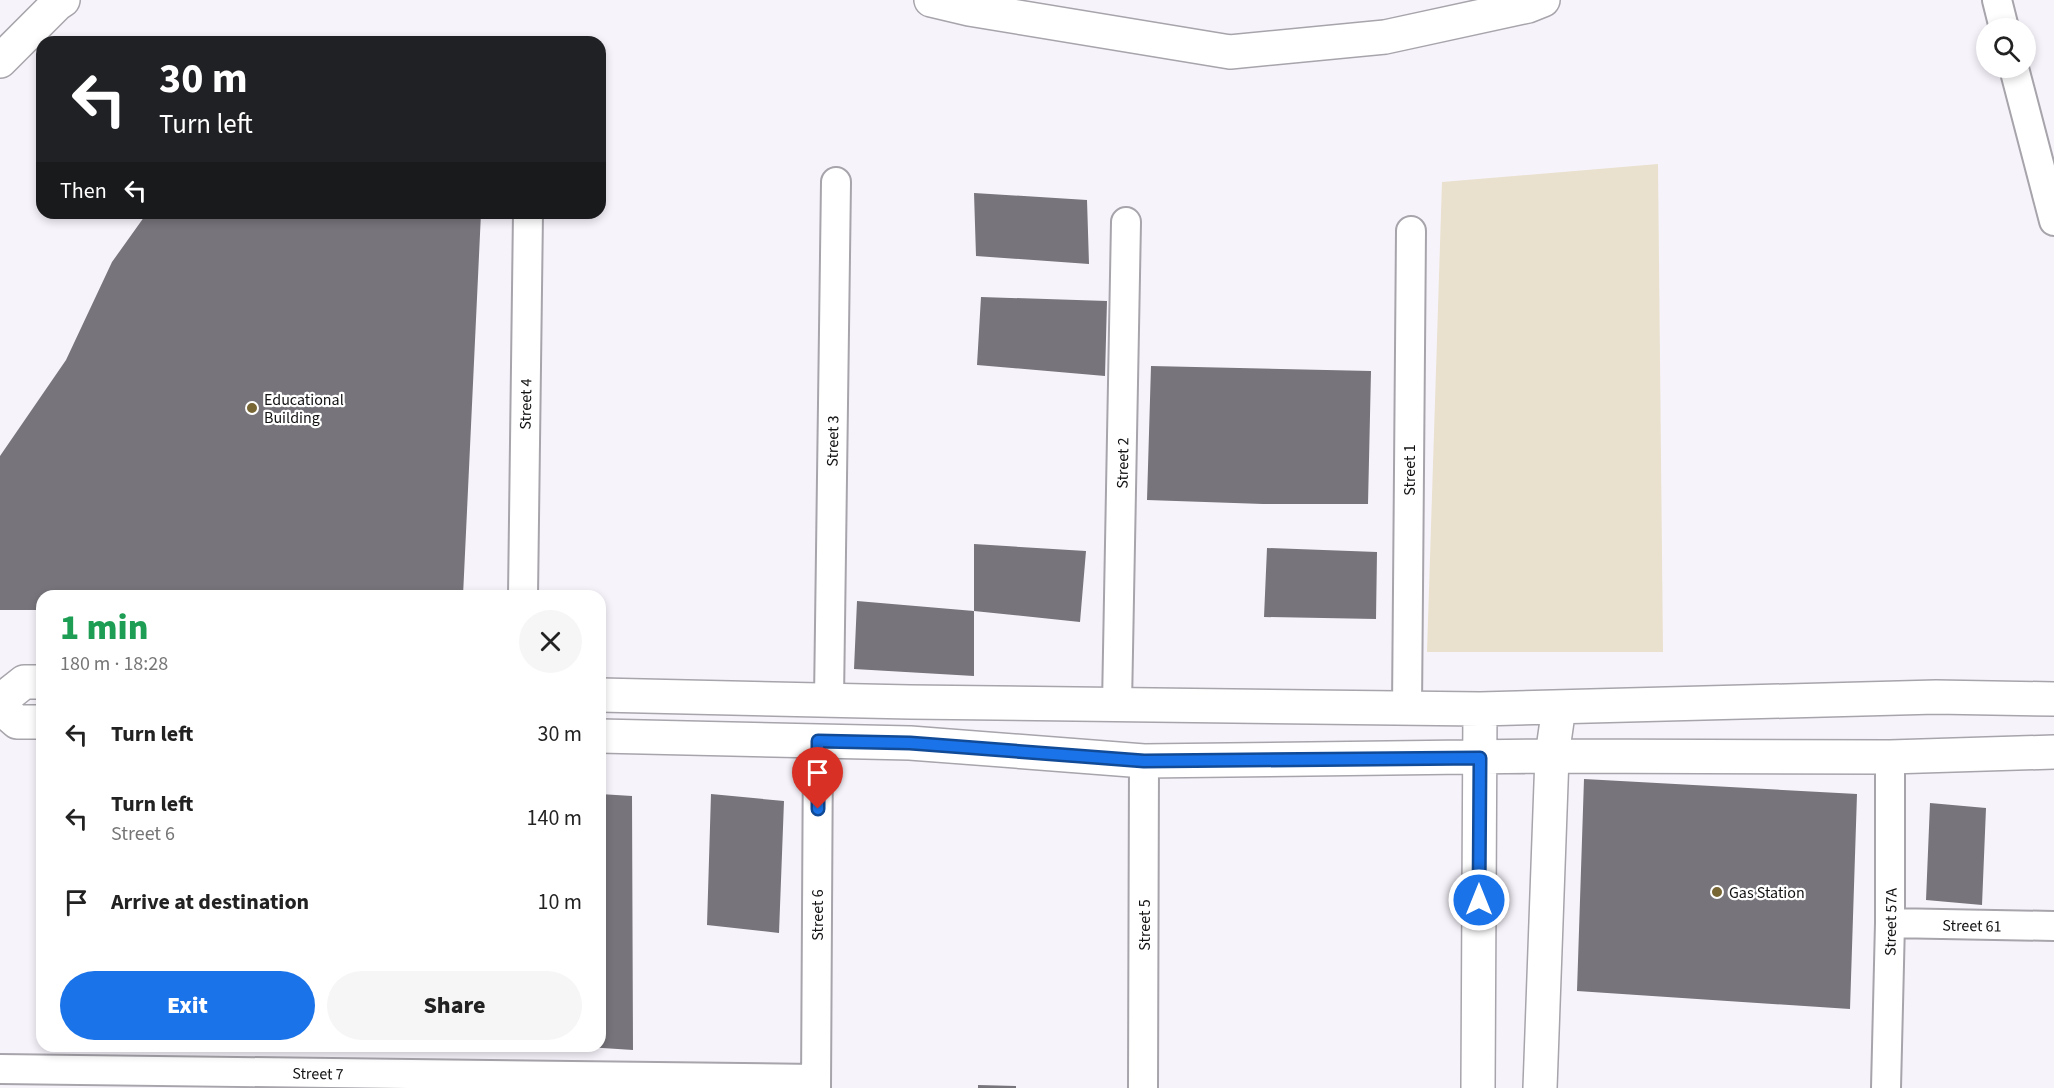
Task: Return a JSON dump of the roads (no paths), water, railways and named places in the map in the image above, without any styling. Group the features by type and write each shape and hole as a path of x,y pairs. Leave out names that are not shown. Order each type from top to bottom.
{"main road":[{"path":"0,61 63,0"},
{"path":"931,0 969,9 1230,52 1384,38 1528,6 1543,0"},
{"path":"0,701 24,682 36,682"},
{"path":"606,694 910,702 1407,709 1936,697 2054,699"},
{"path":"910,702 910,743"},
{"path":"0,707 17,722 36,722"},
{"path":"1540,1088 1552,756 1559,707"},
{"path":"1478,1088 1480,709"},
{"path":"606,736 910,743 1144,761 1552,756 1890,757 2054,752"}],"street":[{"path":"1996,0 2001,18"},
{"path":"2017,78 2054,221"},
{"name":"Street 3","path":"829,700 836,182"},
{"name":"Street 4","path":"523,590 528,219"},
{"name":"Street 2","path":"1117,705 1126,222"},
{"name":"Street 1","path":"1407,709 1411,231"},
{"name":"Street 6","path":"816,1084 818,741"},
{"name":"Street 57A","path":"1886,1088 1890,923 1890,757"},
{"name":"Street 5","path":"1143,1088 1144,761"},
{"name":"Street 61","path":"1890,923 2054,926"},
{"name":"Street 7","path":"0,1069 816,1084"}],"place":[{"name":"Educational Building","path":"252,408"},
{"name":"Gas Station","path":"1717,892"}]}
